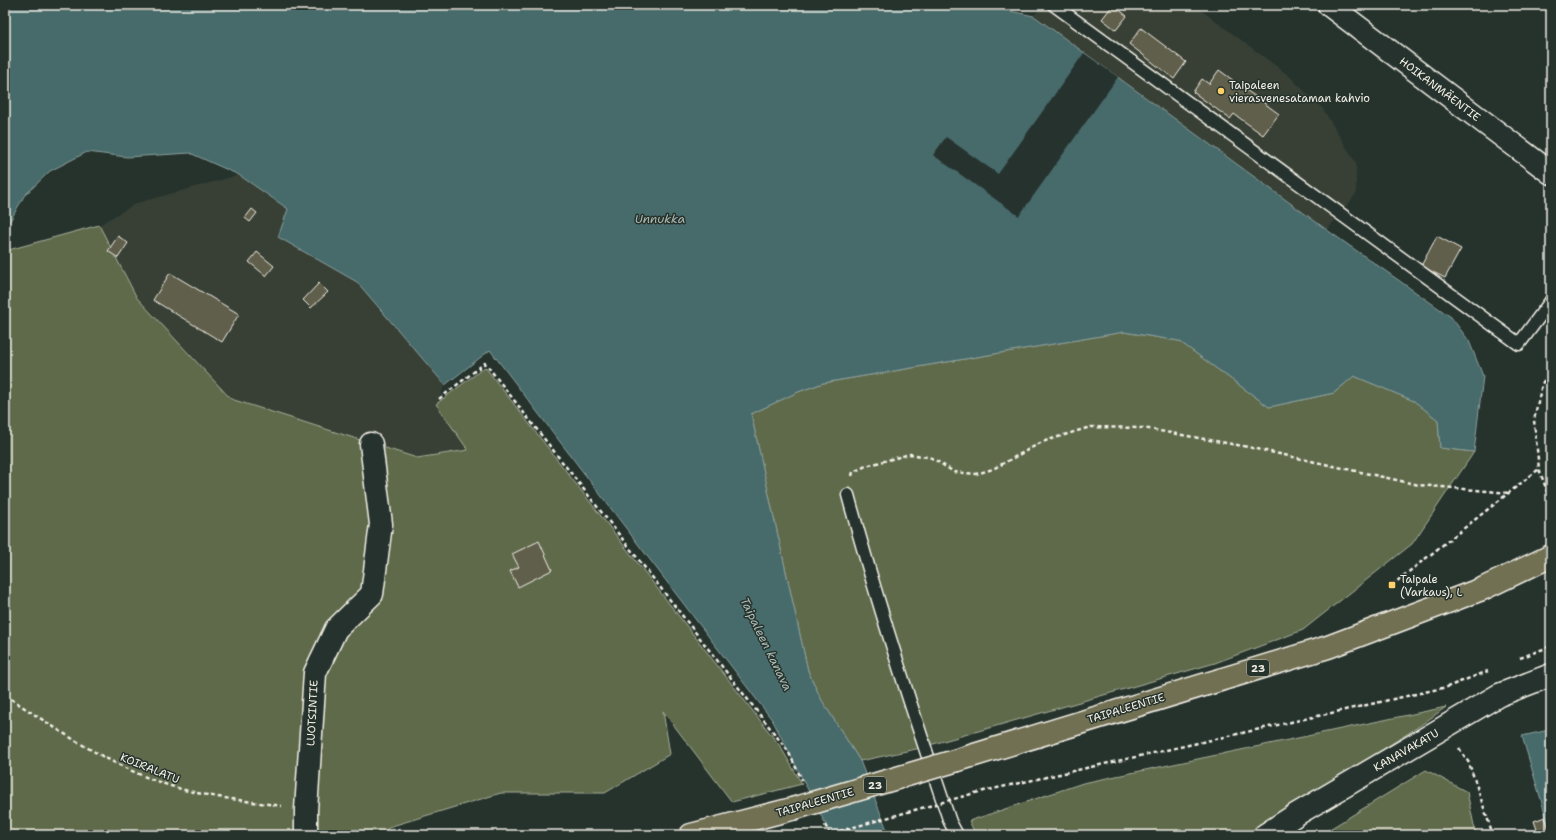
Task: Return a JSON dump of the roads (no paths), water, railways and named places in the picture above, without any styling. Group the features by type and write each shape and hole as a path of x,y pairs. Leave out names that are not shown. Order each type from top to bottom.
{"highway":[{"name":"TAIPALEENTIE","path":"691,835 792,809 1328,647 1482,589 1551,556"}],"street":[{"name":"HOIKANMÄENTIE","path":"1329,5 1551,173"},
{"name":"LUOTSINTIE","path":"306,835 306,810 315,673 336,629 372,594 381,524 371,444"},
{"name":"KANAVAKATU","path":"1265,835 1297,814 1499,695 1551,675"}],"lane":[{"path":"1054,5 1519,344 1551,302"},
{"path":"848,495 917,726 950,822 957,835"}],"water":[{"name":"Unnukka","path":"5,5 980,5 1034,16 1327,230 1451,317 1469,341 1483,376 1474,452 1440,448 1438,420 1414,401 1354,376 1334,393 1269,407 1179,341 1124,332 823,383 798,392 751,414 808,671 821,699 860,761 889,835 831,835 773,721 490,350 445,385 357,282 278,237 288,209 239,175 190,153 127,157 87,152 50,171 24,196 5,230"},
{"path":"1549,730 1551,737 1551,833 1522,736"}],"place":[{"name":"Taipaleen vierasvenesataman kahvio","path":"1221,91"},
{"name":"Taipale (Varkaus), L","path":"1392,585"}],"water label":[{"name":"Taipaleen kanava","path":"766,644"}]}
